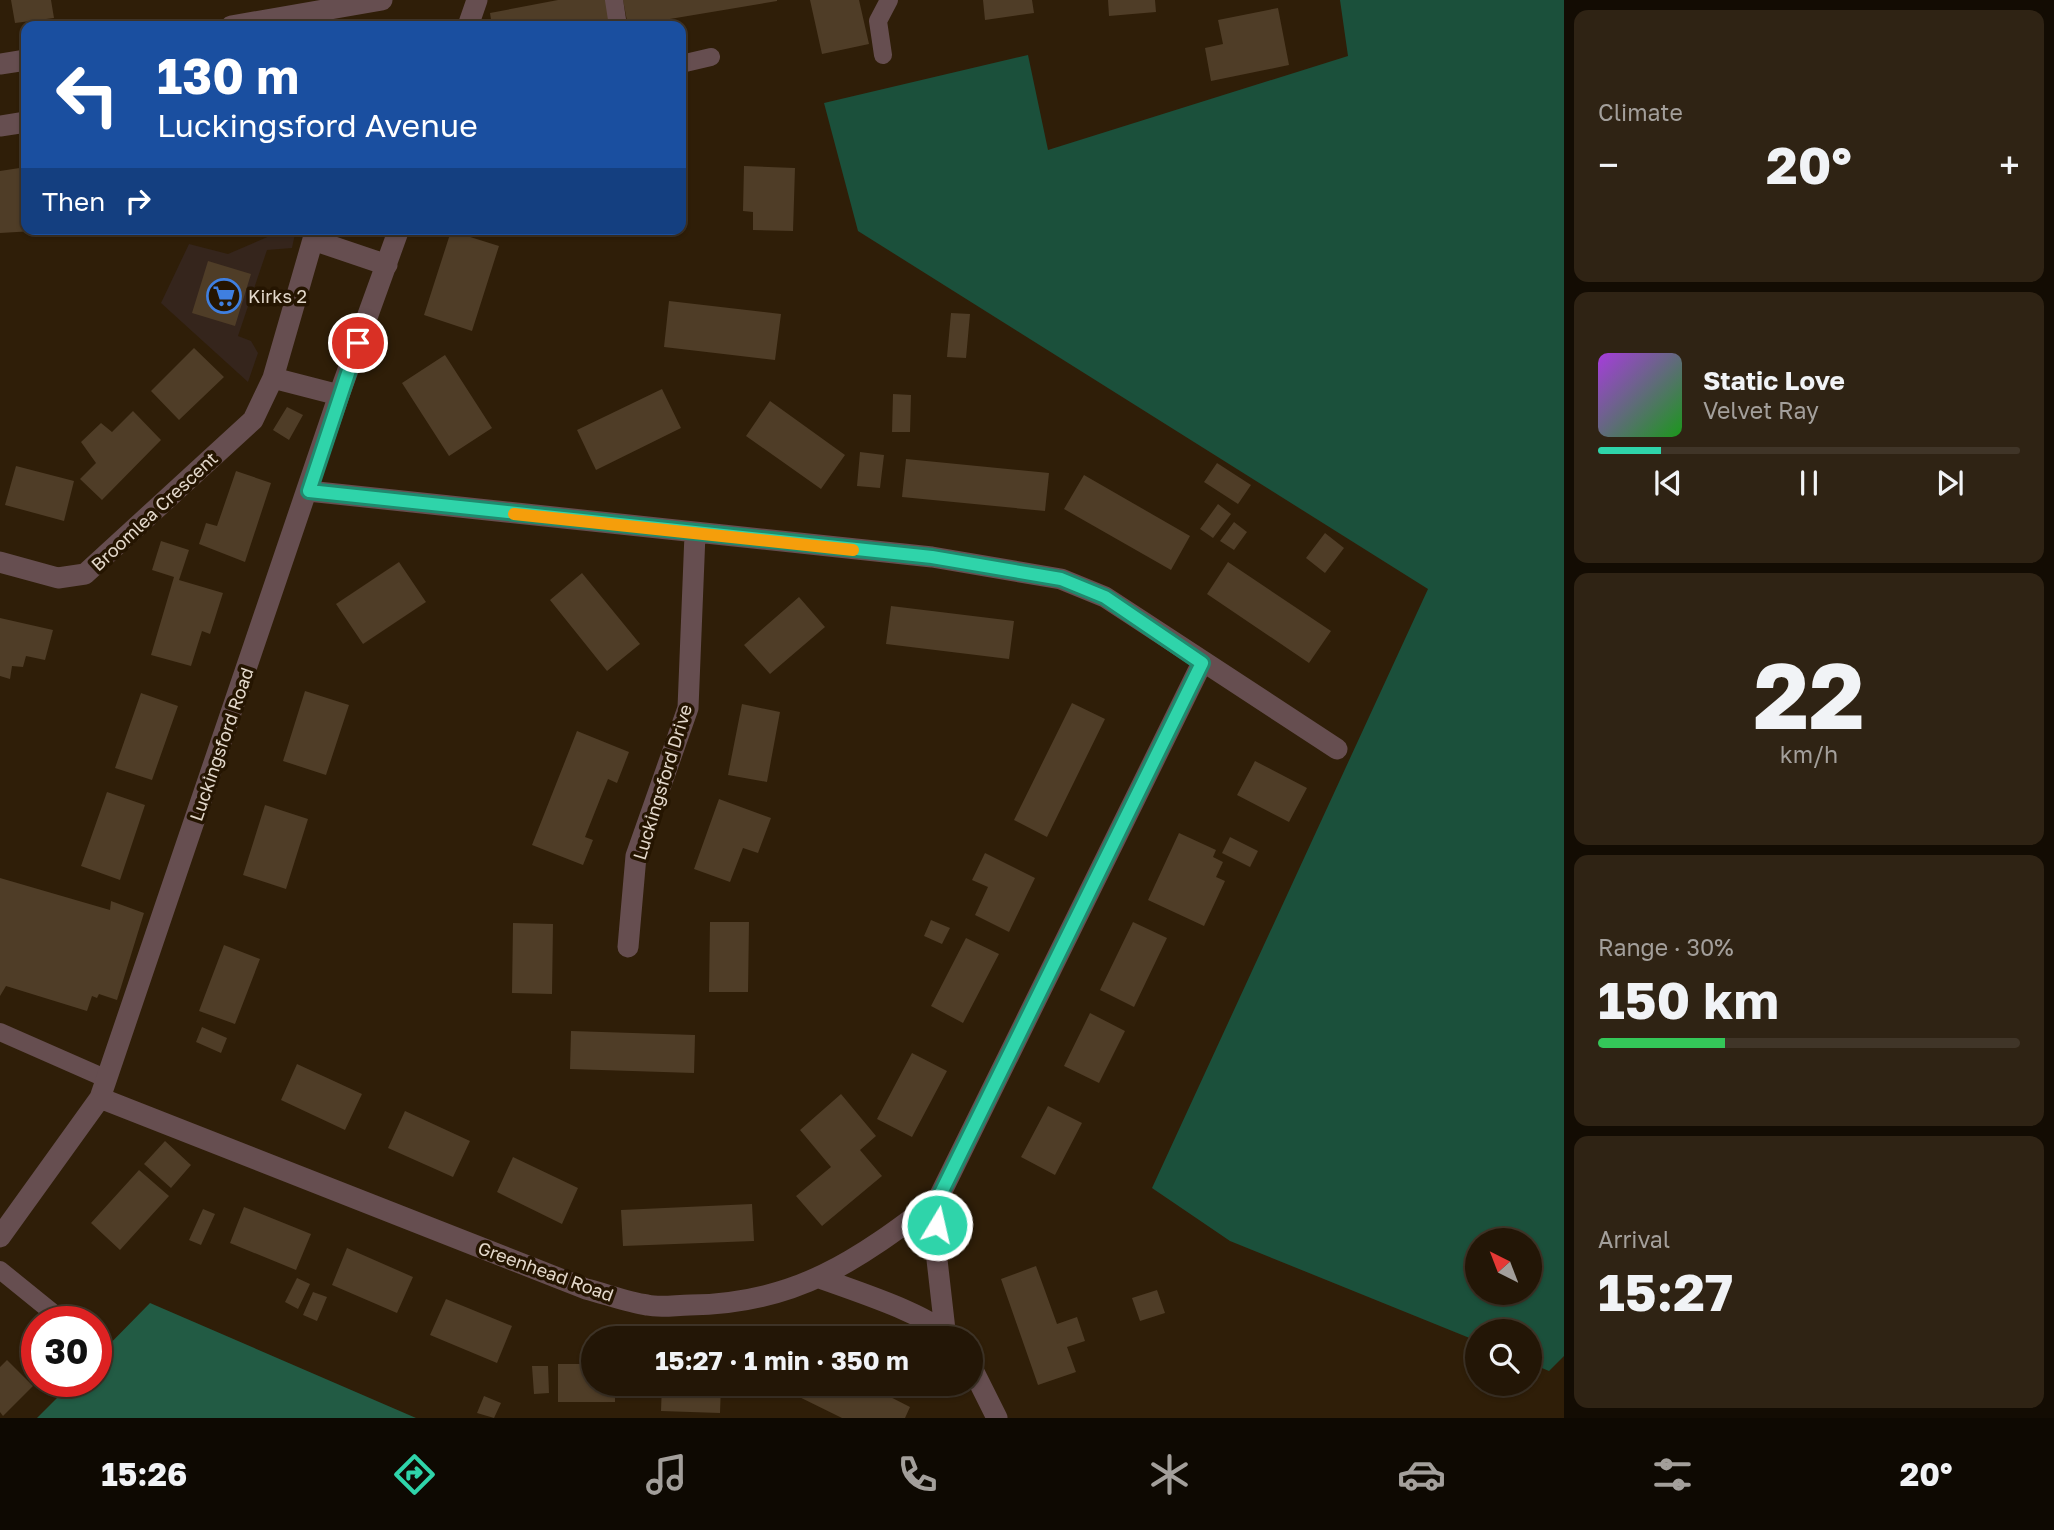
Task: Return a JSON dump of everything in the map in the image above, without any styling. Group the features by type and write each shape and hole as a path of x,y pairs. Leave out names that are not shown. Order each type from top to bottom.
{"street":[{"path":"259,21 382,0"},
{"path":"470,21 477,0"},
{"path":"0,64 21,61"},
{"path":"0,126 21,123"},
{"name":"Broomlea Crescent","path":"0,562 58,578 86,574 253,419 273,378 314,235"},
{"path":"316,235 387,265"},
{"name":"Luckingsford Road","path":"0,1237 103,1088 309,491 339,395 397,235"},
{"path":"273,378 339,395"},
{"path":"309,491 932,557 1061,579 1105,597 1202,663 1338,749"},
{"name":"Luckingsford Drive","path":"628,947 636,856 688,708 695,534"},
{"name":"Greenhead Road","path":"103,1088 586,1289 649,1306 713,1305 778,1293 820,1278 883,1241 938,1199 1202,663"},
{"path":"938,1199 936,1264 946,1326"},
{"path":"820,1278 928,1326"},
{"path":"983,1389 998,1418"}],"lane":[{"path":"614,0 617,21"},
{"path":"883,55 877,21 889,0"},
{"path":"686,63 711,57"},
{"path":"0,1032 103,1088"},
{"path":"0,1270 44,1306"}],"shaded area":[{"path":"272,235 295,235 292,248 267,250 238,336 251,341 258,353 248,382 161,303 189,244 228,254"}],"green space":[{"path":"1340,0 1564,0 1564,1356 1549,1371 1542,1368 1542,1319 1465,1319 1465,1336 1230,1241 1152,1188 1428,589 858,231 824,103 1028,55 1048,150 1348,56"},
{"path":"150,1303 416,1418 37,1418 58,1397 112,1397 112,1342"}],"building":[{"path":"11,0 51,0 54,18 15,23"},
{"path":"558,0 606,0 610,21 491,21 490,13"},
{"path":"623,0 777,0 658,21 627,21"},
{"path":"810,0 859,0 869,44 822,54"},
{"path":"983,0 1032,0 1034,13 985,20"},
{"path":"1108,0 1155,0 1156,12 1109,16"},
{"path":"1278,8 1289,65 1211,81 1205,48 1223,44 1218,20"},
{"path":"744,166 795,168 793,231 753,230 753,212 743,211"},
{"path":"21,168 21,232 0,233 0,171"},
{"path":"450,235 464,235 499,246 472,331 424,315"},
{"path":"208,261 251,274 235,326 192,313"},
{"path":"669,301 781,314 775,360 664,347"},
{"path":"951,313 970,314 966,358 947,357"},
{"path":"194,348 224,377 179,420 151,391"},
{"path":"445,355 492,428 449,456 402,383"},
{"path":"662,389 681,428 596,470 577,430"},
{"path":"893,394 911,395 910,432 892,432"},
{"path":"770,401 845,455 821,489 746,436"},
{"path":"287,407 303,415 289,440 273,430"},
{"path":"133,411 161,440 102,500 80,479 96,463 81,442 101,423 112,432"},
{"path":"860,452 884,455 880,488 857,486"},
{"path":"906,459 1049,473 1045,511 902,497"},
{"path":"1217,463 1251,485 1238,504 1204,482"},
{"path":"16,466 74,481 64,521 5,505"},
{"path":"236,471 271,483 245,562 199,544 206,523 217,526"},
{"path":"1084,475 1190,536 1171,570 1064,509"},
{"path":"1218,504 1231,514 1213,538 1200,529"},
{"path":"1234,522 1247,532 1234,550 1220,541"},
{"path":"1325,533 1344,548 1325,573 1306,558"},
{"path":"161,541 189,550 179,580 223,593 210,634 202,631 191,666 151,655 174,577 152,570"},
{"path":"399,562 426,602 363,644 336,604"},
{"path":"1228,562 1331,631 1309,663 1207,594"},
{"path":"582,573 640,644 607,671 550,600"},
{"path":"799,597 825,627 770,674 744,645"},
{"path":"891,606 1014,621 1009,659 886,644"},
{"path":"0,618 53,630 45,660 26,656 23,667 12,666 10,679 0,676"},
{"path":"305,691 349,705 326,775 283,761"},
{"path":"141,693 178,706 152,780 115,768"},
{"path":"1072,703 1105,719 1047,837 1014,820"},
{"path":"742,704 780,712 767,782 728,775"},
{"path":"577,731 629,752 617,783 608,779 585,837 593,840 583,865 532,845"},
{"path":"1255,761 1307,788 1289,822 1237,795"},
{"path":"107,792 145,805 120,880 81,866"},
{"path":"719,799 771,818 758,853 743,848 730,882 694,869"},
{"path":"265,805 308,819 286,889 243,875"},
{"path":"1179,833 1216,850 1213,857 1223,862 1216,877 1225,881 1204,926 1148,900"},
{"path":"1230,837 1258,851 1250,867 1222,853"},
{"path":"985,853 1035,878 1009,932 975,915 988,887 972,880"},
{"path":"0,878 110,910 111,901 144,913 117,1000 99,994 97,998 92,996 87,1011 6,986 0,996"},
{"path":"931,920 950,928 942,944 924,936"},
{"path":"710,922 749,922 748,992 709,992"},
{"path":"1133,922 1167,938 1134,1007 1100,990"},
{"path":"513,923 553,924 552,994 512,993"},
{"path":"966,938 999,954 963,1023 931,1006"},
{"path":"224,945 260,959 235,1024 199,1011"},
{"path":"1090,1013 1125,1031 1099,1083 1064,1066"},
{"path":"202,1027 227,1038 221,1053 196,1042"},
{"path":"571,1031 695,1035 694,1073 570,1069"},
{"path":"912,1053 947,1071 912,1137 877,1119"},
{"path":"297,1064 362,1094 345,1130 281,1100"},
{"path":"841,1094 876,1136 860,1150 882,1176 822,1226 796,1196 831,1167 800,1130"},
{"path":"1048,1106 1082,1123 1055,1175 1021,1157"},
{"path":"405,1111 470,1141 453,1177 388,1148"},
{"path":"165,1141 191,1165 171,1188 144,1164"},
{"path":"513,1157 578,1188 562,1224 497,1192"},
{"path":"139,1170 169,1196 120,1250 91,1223"},
{"path":"752,1204 754,1241 623,1246 621,1210"},
{"path":"244,1207 311,1234 296,1270 230,1243"},
{"path":"203,1209 215,1214 201,1245 189,1240"},
{"path":"347,1248 413,1277 397,1313 332,1285"},
{"path":"1036,1266 1057,1324 1077,1317 1085,1341 1067,1347 1076,1372 1038,1385 1001,1279"},
{"path":"297,1278 310,1284 298,1309 285,1302"},
{"path":"1157,1290 1165,1313 1140,1321 1132,1298"},
{"path":"313,1292 327,1297 317,1321 303,1315"},
{"path":"446,1299 512,1326 497,1363 430,1335"},
{"path":"7,1360 21,1374 22,1397 3,1416 0,1412 0,1367"},
{"path":"558,1364 581,1364 581,1396 615,1396 615,1402 558,1402"},
{"path":"532,1366 548,1366 549,1393 534,1394"},
{"path":"484,1396 501,1403 494,1418 477,1413"},
{"path":"662,1396 721,1396 720,1413 661,1411"},
{"path":"797,1396 888,1396 910,1407 905,1418 842,1418"}],"slow traffic":[{"path":"514,514 853,550"}],"place":[{"name":"Kirks 2","path":"224,296"}],"route":[{"path":"358,343 309,491 797,545 932,557 1061,579 1105,597 1202,663 938,1199 937,1225"}]}
